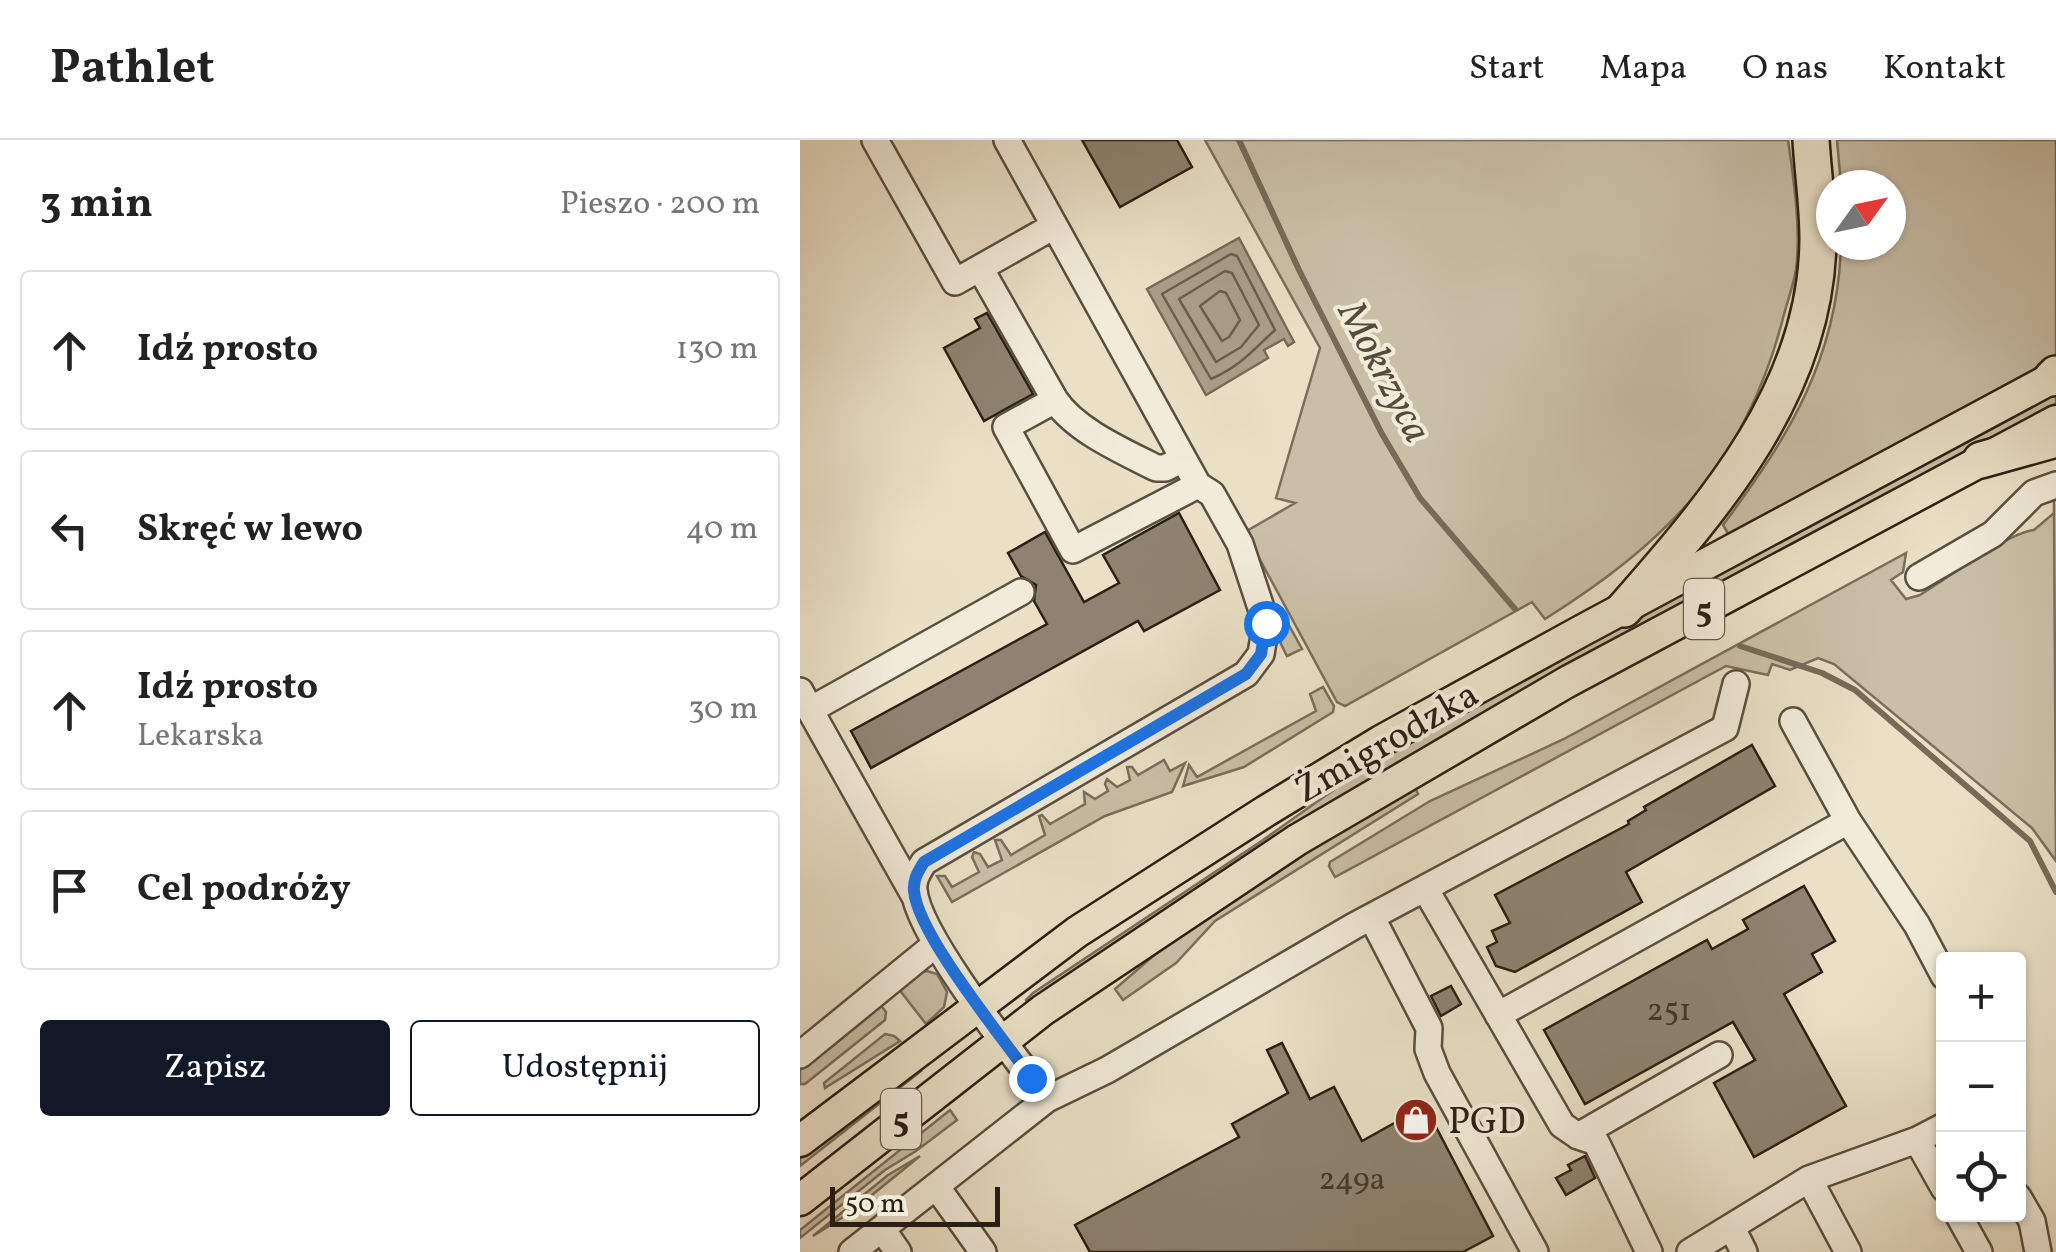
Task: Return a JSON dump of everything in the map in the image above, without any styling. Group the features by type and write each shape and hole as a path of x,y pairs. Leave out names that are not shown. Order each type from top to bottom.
{"highway":[{"name":"5","path":"1624,609 1694,529 1744,460 1787,384 1807,326 1818,241 1811,140"},
{"name":"5","path":"1982,460 2056,439"}],"main road":[{"name":"Żmigrodzka","path":"800,1140 1077,932 1266,811 1382,741 2054,376"},
{"name":"Żmigrodzka","path":"800,1200 1092,974 1428,760 2056,421"}],"street":[{"path":"875,140 955,282 1054,226"},
{"path":"914,894 914,879 924,862 1215,694 1252,668 1266,634 1261,604 1240,544 1212,494 1198,485 1183,459 1007,140"},
{"path":"980,268 1063,412 1156,468 1183,459"},
{"path":"1055,400 1006,428 1073,550 1198,485"},
{"path":"1918,577 1993,534 2034,493 2056,485"},
{"path":"1021,592 805,700 914,894 936,944 1048,1099"},
{"path":"858,1250 1048,1099 1098,1075 1372,918 1724,728 1736,684"},
{"path":"1793,721 1848,822 1917,925 1936,961"},
{"path":"1498,1015 1848,822"},
{"path":"1426,890 1562,1125 1596,1142 1649,1252"},
{"path":"1372,918 1429,1028 1428,1049 1437,1073 1535,1252"},
{"path":"800,1056 936,944"},
{"path":"1578,1136 1719,1055"},
{"path":"1690,1252 1809,1179 1936,1130"},
{"path":"1918,1140 1936,1173"},
{"path":"1809,1179 1848,1252"},
{"path":"936,1186 978,1235"},
{"path":"2026,1210 2038,1252"},
{"path":"1962,1222 1978,1252"},
{"path":"882,1228 898,1252"},
{"path":"1732,1228 1744,1252"}],"shaded area":[{"path":"1205,140 1788,140 1797,221 1796,270 1766,373 1746,418 1722,459 1664,529 1589,590 1545,619 1532,602 1345,706 1337,702 1245,532 1295,503 1276,498 1320,348"},
{"path":"1837,140 2056,140 2056,357 1730,537 1723,525 1788,428 1819,360 1838,286 1840,260 1906,260 1906,170 1840,170"},
{"path":"2056,393 2056,404 1468,721 1242,858 1028,1003 1026,1000 1362,770 1637,617"},
{"path":"2054,501 2056,861 2032,828 1834,664 1818,658 1790,670 1772,664 1768,675 1726,666 1335,877 1329,866 1430,801 1564,739 1906,553 1903,572 1891,580 1906,599 1920,595 1994,547 2034,530 2054,513"},
{"path":"1279,607 1302,649 1287,656 1281,644"},
{"path":"1323,687 1334,706 1333,712 1244,767 1183,786 1189,765 1197,777 1316,711 1310,694"},
{"path":"1164,760 1170,771 1185,763 1172,792 1105,816 952,902 937,876 945,876 952,887 979,872 972,857 974,852 980,854 988,867 1002,860 995,840 1001,840 1011,855 1045,835 1039,816 1050,824 1085,804 1084,792 1095,799 1108,791 1107,779 1117,787 1130,780 1127,767 1138,775"},
{"path":"1414,785 1418,794 1215,921 1176,963 1123,1000 1115,989 1181,932"},
{"path":"917,973 937,974 947,992 944,1007 926,1024 898,988"},
{"path":"879,1003 886,1012 885,1020 805,1084 800,1084 800,1070"},
{"path":"885,1034 900,1041 825,1088 824,1083"},
{"path":"916,1065 921,1071 800,1166 800,1157"},
{"path":"950,1110 957,1120 885,1170 800,1238 800,1230"},
{"path":"920,1156 851,1212 813,1236 888,1175"}],"water":[{"path":"1239,238 1294,342 1288,346 1284,339 1264,350 1268,358 1206,395 1147,289"}],"building":[{"path":"1082,140 1177,140 1192,167 1120,207"},
{"path":"987,313 1033,394 984,421 944,348 980,328 975,319"},
{"path":"1179,513 1220,590 1144,631 1138,621 871,768 851,731 1047,624 1034,601 1036,585 1021,576 1008,553 1045,532 1084,602 1119,583 1103,555"},
{"path":"1752,745 1775,786 1626,872 1642,902 1515,972 1496,966 1487,947 1497,942 1492,931 1510,923 1495,895 1629,824 1646,810 1644,807"},
{"path":"1804,886 1835,941 1812,954 1822,972 1784,994 1846,1106 1754,1157 1714,1083 1755,1060 1733,1022 1585,1104 1544,1030 1707,940 1712,949 1748,929 1743,920"},
{"path":"1451,986 1461,1004 1441,1016 1431,996"},
{"path":"1282,1043 1310,1099 1334,1087 1362,1141 1425,1106 1493,1236 1463,1252 1090,1252 1075,1225 1239,1137 1232,1124 1288,1093 1267,1050"},
{"path":"1585,1156 1595,1178 1566,1195 1556,1178 1571,1170 1568,1165"}],"waterway":[{"name":"Mokrzyca","path":"1239,140 1382,434 1420,498 1515,609"},
{"name":"Mokrzyca","path":"1740,646 1822,673 1855,690 2030,841 2056,892"}],"place":[{"name":"PGD","path":"1416,1120"}],"route":[{"path":"1031,1078 936,944 917,905 914,879 924,862 1246,674 1261,654 1266,623"}]}
